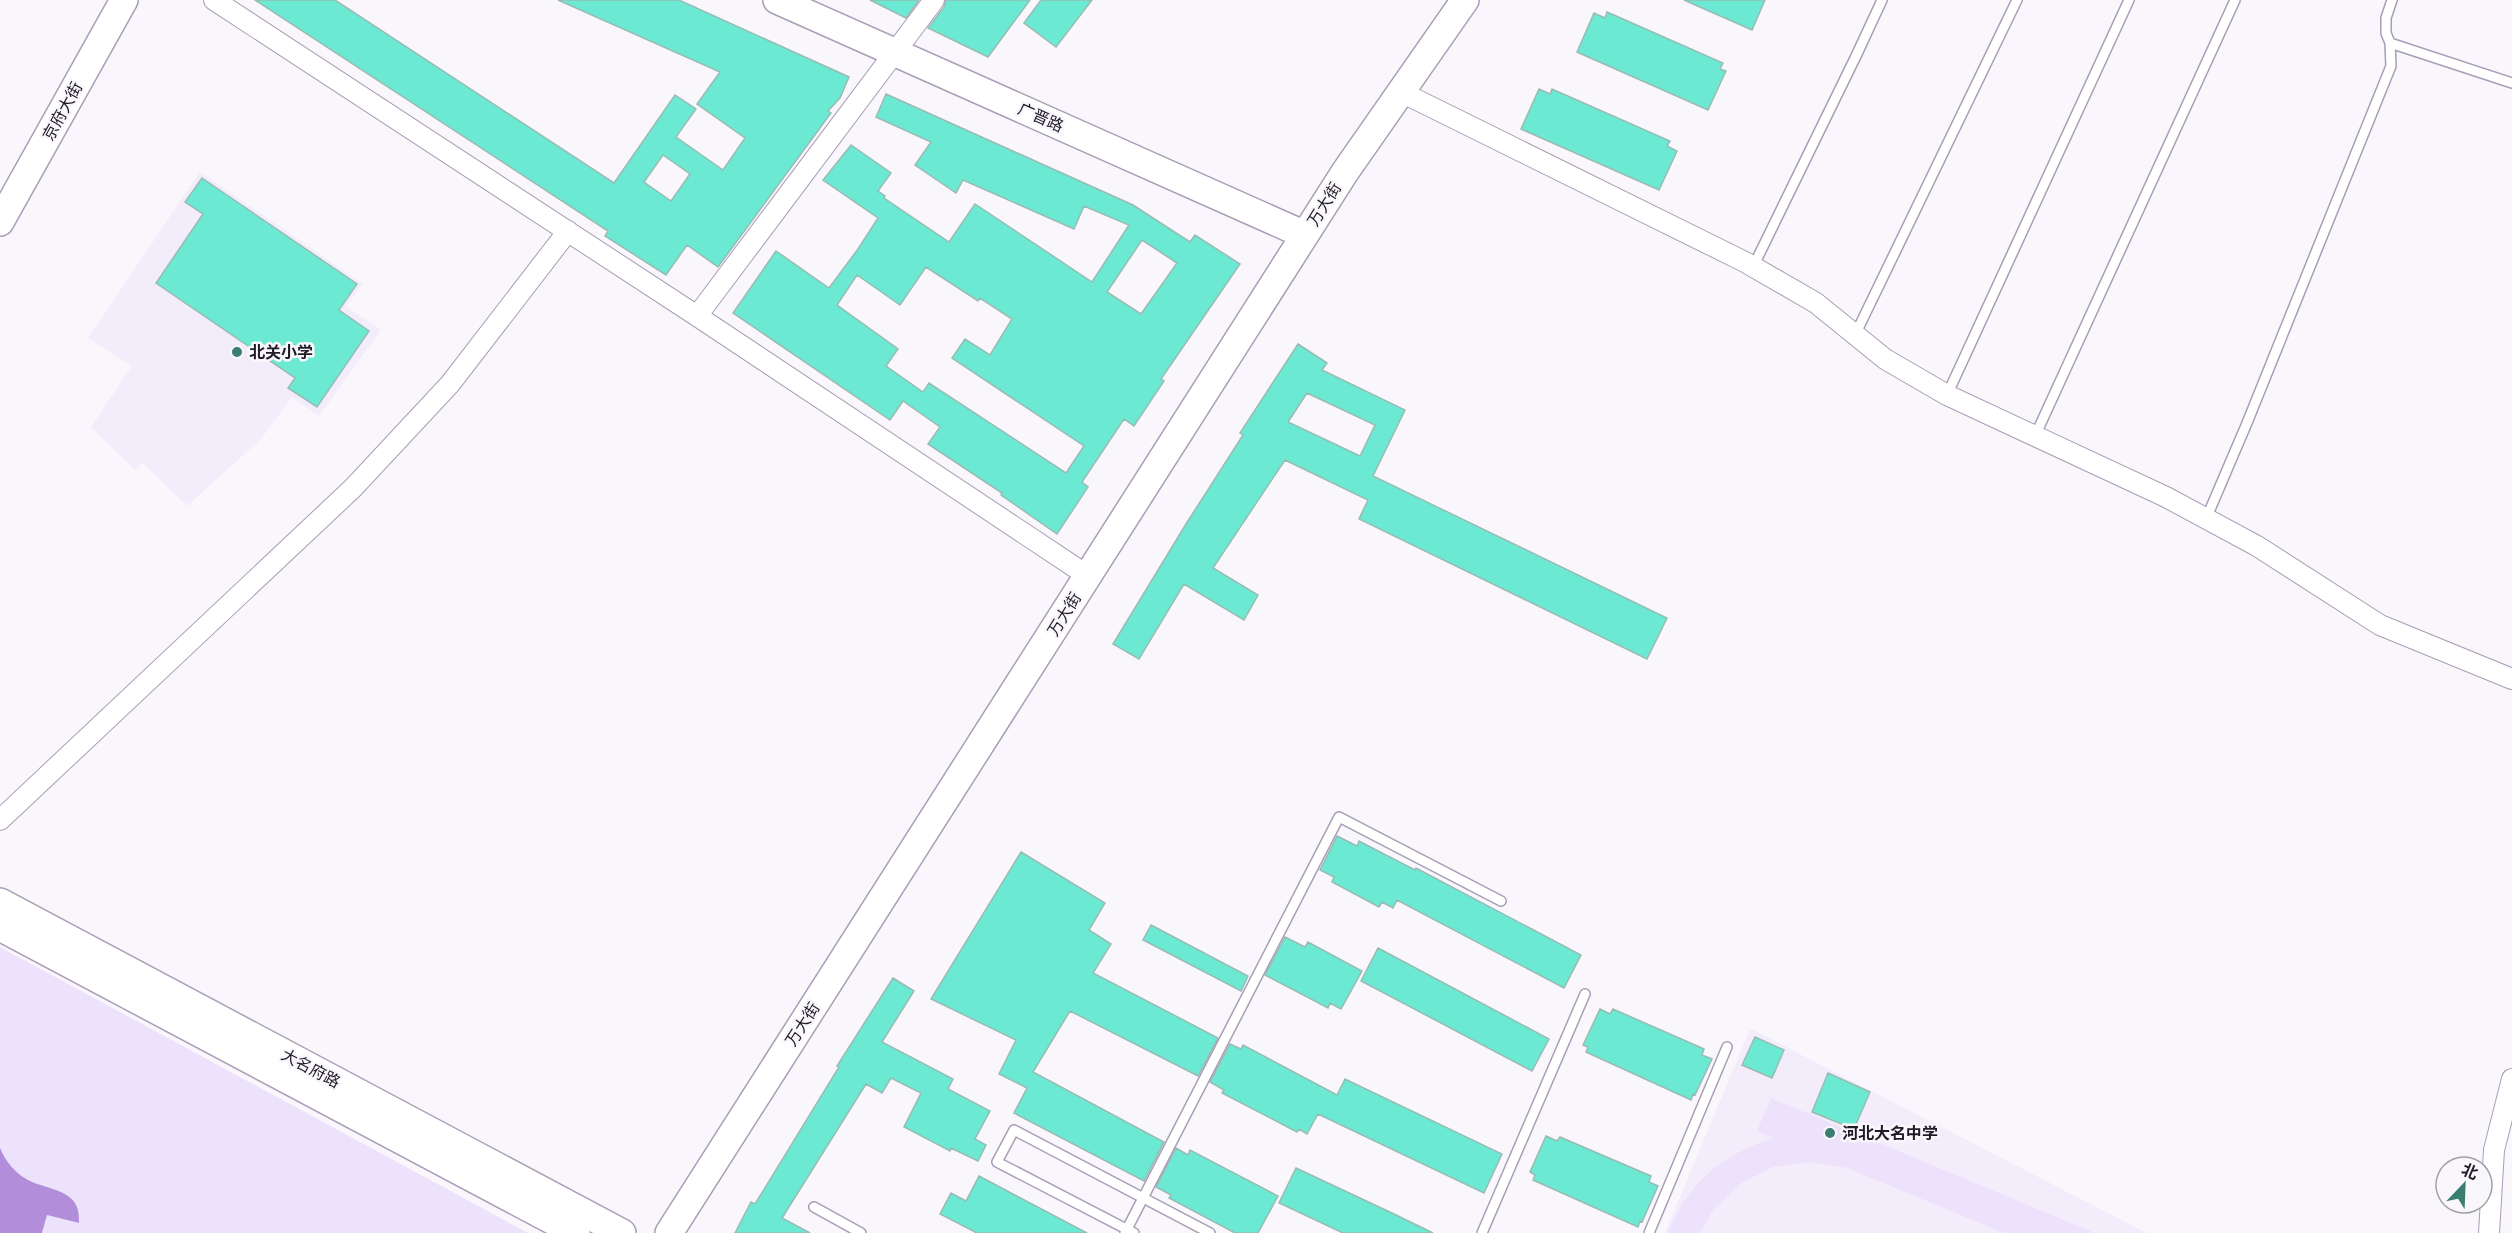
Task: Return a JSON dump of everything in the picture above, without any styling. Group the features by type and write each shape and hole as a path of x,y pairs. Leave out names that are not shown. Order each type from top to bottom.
{"street":[{"name":"京府大街","path":"0,222 124,0"},
{"path":"214,0 697,316 1088,576"},
{"name":"广晋路","path":"777,0 1305,235"},
{"path":"697,316 934,0"},
{"name":"万大街","path":"669,1233 1345,172 1465,0"},
{"path":"1401,92 1753,267 1816,303 1885,359 1947,395 2166,497 2257,546 2380,625 2512,679"},
{"path":"0,820 353,488 450,384 568,231"},
{"name":"大名府路","path":"0,902 622,1233"},
{"name":"大名府路","path":"0,927 576,1233"},
{"path":"2489,1233 2494,1150 2512,1079"}],"lane":[{"path":"1753,267 1882,0"},
{"path":"1855,335 2017,0"},
{"path":"1947,395 2129,0"},
{"path":"2035,436 2235,0"},
{"path":"2206,519 2391,66 2386,18 2392,0"},
{"path":"2390,43 2512,83"},
{"path":"1210,1233 1143,1198 1014,1130 998,1162 1128,1232 1143,1198 1339,817 1501,901"},
{"path":"1482,1233 1585,994"},
{"path":"1649,1233 1727,1047"},
{"path":"814,1207 861,1233"}],"shaded area":[{"name":"北关小学","path":"200,172 363,284 346,306 381,330 319,416 292,397 261,439 187,506 143,463 135,470 91,427 132,366 88,338"},
{"path":"0,947 528,1233 42,1233 47,1215 79,1223 79,1211 69,1197 32,1182 19,1174 9,1164 0,1148"},
{"name":"河北大名中学","path":"1750,1029 1757,1032 2147,1233 1665,1233"},
{"path":"1771,1098 2095,1233 2004,1233 1847,1168 1810,1162 1773,1167 1740,1184 1713,1210 1700,1233 1668,1233 1686,1199 1709,1173 1738,1153 1773,1138 1757,1131"},
{"path":"0,1148 9,1164 23,1177 60,1192 75,1202 79,1223 47,1215 42,1233 0,1233"}],"building":[{"path":"255,0 335,0 614,183 675,95 696,109 676,137 723,170 745,138 697,104 720,72 558,0 679,0 849,77 840,98 828,111 831,113 718,267 687,245 666,275 605,236 608,231","holes":["663,155 690,174 671,201 644,182"]},
{"path":"870,0 919,0 906,18"},
{"path":"946,0 1030,0 988,57 928,28 944,7"},
{"path":"1041,0 1092,0 1056,47 1024,23"},
{"path":"1684,0 1765,0 1752,30"},
{"path":"1607,12 1723,63 1720,69 1726,71 1708,110 1577,52 1594,13 1605,18"},
{"path":"1539,89 1550,94 1552,89 1670,141 1667,146 1677,151 1659,190 1521,129"},
{"path":"886,94 1133,205 1190,242 1195,235 1240,264 1161,379 1164,381 1134,426 1124,419 1082,482 1088,487 1057,534 1001,495 1002,493 928,444 940,427 903,401 890,420 733,313 776,251 829,288 858,249 878,218 823,180 851,145 891,173 878,191 885,196 884,198 949,242 975,204 1092,282 1129,225 1084,206 1074,229 963,180 956,193 915,165 931,142 876,117","holes":["1142,240 1177,263 1141,314 1107,292","926,267 978,301 980,298 1012,319 990,355 965,339 952,358 1084,446 1066,473 929,383 923,392 886,366 898,349 837,305 857,275 900,305"]},
{"path":"202,178 357,284 339,310 369,331 317,407 288,388 295,378 156,283 203,214 185,202"},
{"path":"1298,344 1327,363 1322,370 1405,410 1373,476 1667,618 1647,659 1359,519 1368,500 1285,460 1213,568 1258,595 1244,620 1184,584 1139,659 1113,644 1243,435 1240,433","holes":["1307,393 1375,425 1360,456 1288,422"]},
{"path":"1337,836 1357,846 1359,841 1415,870 1416,868 1581,955 1564,988 1397,900 1393,908 1382,902 1379,907 1332,882 1334,877 1320,870"},
{"path":"1021,852 1105,903 1089,930 1111,944 1093,973 1218,1038 1198,1076 1070,1011 1033,1072 1164,1142 1144,1181 1014,1113 1027,1088 999,1074 1016,1040 931,999"},
{"path":"1151,925 1248,976 1241,991 1143,940"},
{"path":"1285,937 1305,947 1308,942 1362,971 1341,1009 1330,1003 1328,1008 1265,975"},
{"path":"1378,948 1549,1039 1532,1071 1361,981"},
{"path":"893,978 914,991 882,1042 953,1079 948,1089 990,1111 975,1139 986,1145 978,1161 951,1148 950,1151 904,1127 921,1093 891,1078 882,1093 866,1084 782,1218 810,1233 735,1233 751,1202 755,1204 839,1067 837,1066"},
{"path":"1600,1009 1610,1014 1613,1009 1704,1049 1702,1055 1712,1059 1691,1100 1586,1052 1588,1047 1583,1045"},
{"path":"1755,1037 1784,1050 1772,1078 1742,1065"},
{"path":"1230,1044 1241,1049 1243,1045 1337,1095 1345,1079 1502,1154 1484,1193 1318,1114 1307,1134 1299,1129 1297,1132 1222,1093 1224,1090 1210,1082"},
{"path":"1828,1073 1870,1092 1854,1129 1812,1112"},
{"path":"1546,1136 1557,1141 1560,1137 1651,1176 1649,1182 1658,1186 1638,1227 1533,1180 1535,1175 1530,1172"},
{"path":"1176,1148 1188,1155 1190,1150 1278,1196 1258,1233 1235,1233 1169,1198 1171,1195 1156,1187"},
{"path":"1296,1168 1433,1233 1343,1233 1279,1203"},
{"path":"979,1176 1087,1233 977,1233 940,1214 951,1193 966,1201"}],"place":[{"name":"北关小学","path":"237,352"},
{"name":"河北大名中学","path":"1830,1133"}]}
